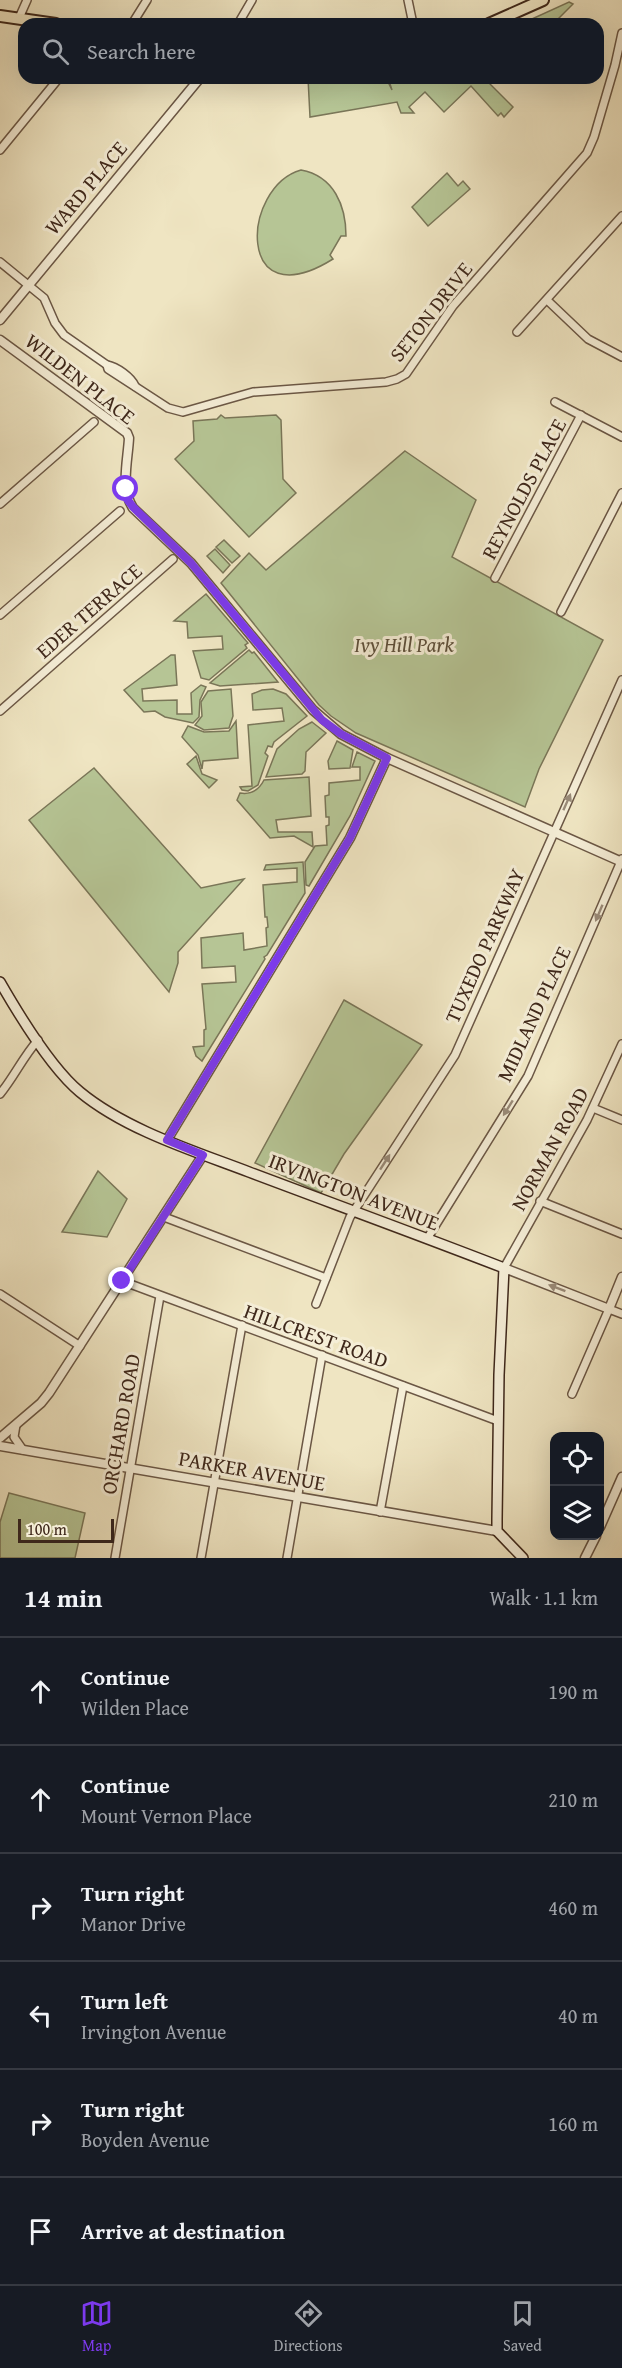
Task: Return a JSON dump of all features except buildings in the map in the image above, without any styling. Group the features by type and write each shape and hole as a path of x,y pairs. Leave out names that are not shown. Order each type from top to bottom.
{"main road":[{"path":"502,18 543,0"},
{"path":"0,16 19,18"},
{"name":"IRVINGTON AVENUE","path":"0,982 67,1080 82,1094 123,1119 203,1155 504,1268"},
{"path":"504,1268 498,1421 497,1531 520,1557"}],"street":[{"path":"19,18 27,0"},
{"path":"136,18 147,0"},
{"path":"242,18 252,0"},
{"path":"408,0 411,18"},
{"name":"SETON DRIVE","path":"0,262 44,298 55,323 64,335 107,365 108,369 125,382 168,408 183,412 253,392 386,382 402,377 453,306 587,153 594,137 615,65 622,33"},
{"path":"615,65 622,59"},
{"path":"0,150 54,84"},
{"name":"WARD PLACE","path":"0,320 195,84"},
{"path":"517,332 622,216"},
{"path":"547,300 588,339 622,356"},
{"name":"WILDEN PLACE","path":"0,340 127,433 129,438 126,489 127,499 133,507 184,555 322,720 341,734 387,758"},
{"path":"555,402 622,437"},
{"name":"REYNOLDS PLACE","path":"495,578 581,415"},
{"path":"0,504 94,422"},
{"path":"561,612 622,494"},
{"path":"0,615 120,511"},
{"name":"EDER TERRACE","path":"0,711 173,560"},
{"name":"TUXEDO PARKWAY","path":"316,1304 353,1211 455,1055 554,832 619,697 622,680"},
{"path":"167,1140 350,838 387,758 622,861"},
{"name":"MIDLAND PLACE","path":"427,1239 528,1076 622,861"},
{"path":"0,1094 15,1075 28,1051 38,1040"},
{"name":"NORMAN ROAD","path":"504,1268 593,1108 622,1044"},
{"path":"593,1108 622,1120"},
{"path":"0,1438 45,1398 203,1155"},
{"path":"540,1202 622,1234"},
{"path":"164,1217 326,1278"},
{"path":"504,1268 622,1314"},
{"path":"572,1394 622,1277"},
{"name":"HILLCREST ROAD","path":"122,1281 498,1421"},
{"path":"0,1294 80,1346"},
{"name":"ORCHARD ROAD","path":"115,1558 160,1296"},
{"path":"201,1558 242,1325"},
{"path":"287,1558 322,1355"},
{"path":"380,1512 403,1386"},
{"path":"16,1425 14,1437 23,1450"},
{"name":"PARKER AVENUE","path":"0,1446 497,1531"},
{"path":"604,1518 622,1477"},
{"path":"585,1558 594,1540"}],"green space":[{"path":"569,2 573,4 559,18 534,18"},
{"path":"308,84 389,84 392,90 390,84 490,84 513,107 504,117 501,113 498,116 471,86 444,112 425,92 409,107 414,113 401,113 397,102 310,117"},
{"path":"301,170 322,179 336,194 344,214 346,236 341,236 330,255 333,259 301,273 278,273 264,262 258,244 259,222 267,200 281,181"},
{"path":"447,173 458,186 463,181 470,189 428,226 412,207"},
{"path":"221,415 225,418 276,415 281,420 283,479 296,493 249,537 175,459 194,441 193,421 217,419"},
{"name":"Ivy Hill Park","path":"405,451 476,500 452,557 603,640 539,769 525,807 356,733 331,716 319,705 221,583 249,553 266,570"},
{"path":"224,540 240,556 232,563 216,547"},
{"path":"215,549 230,565 223,573 207,556"},
{"path":"206,594 248,643 245,645 247,648 209,680 201,678 193,651 223,649 222,636 188,638 187,622 174,621"},
{"path":"249,650 254,652 278,682 220,686 210,683"},
{"path":"171,655 175,655 177,685 142,689 143,701 177,700 177,714 192,714 191,693 201,685 206,687 200,700 199,717 193,723 165,717 155,711 144,712 124,690"},
{"path":"231,689 233,716 229,728 204,730 195,725 202,716 201,702 208,691"},
{"path":"273,689 286,694 307,716 274,742 272,747 268,746 265,753 268,756 258,785 248,791 242,790 240,787 252,786 248,725 284,721 282,708 253,710 252,694"},
{"path":"236,721 238,758 203,761 202,769 198,755 182,737 188,726 204,732 229,731"},
{"path":"312,722 326,733 306,752 305,771 302,774 266,777 277,749 299,729"},
{"path":"337,741 353,750 350,768 329,769 328,761"},
{"path":"357,752 375,761 350,816 309,886 306,885 305,862 315,846 327,845 326,826 329,825 329,817 326,817 325,796 329,795 329,783 360,780 360,767 352,767"},
{"path":"196,756 202,774 217,780 209,788 187,764"},
{"path":"94,768 201,888 244,879 178,952 178,963 169,992 29,820"},
{"path":"309,777 311,816 276,820 278,832 312,832 313,847 294,836 270,838 237,800 240,793 255,791 264,780"},
{"path":"303,862 305,893 202,1061 196,1056 193,1047 204,1046 204,1030 206,1029 202,984 236,982 235,966 202,968 201,938 243,933 244,950 267,946 266,928 268,927 263,885 297,882 297,868 264,870 266,865"},
{"path":"344,1000 422,1045 344,1154 321,1193 255,1163"},
{"path":"98,1171 127,1199 107,1237 62,1232"},
{"path":"9,1493 85,1513 75,1558 0,1558 0,1522"}],"route":[{"path":"122,1281 203,1155 167,1140 350,838 387,758 341,734 322,720 191,563 133,507 127,499 126,489"}]}
